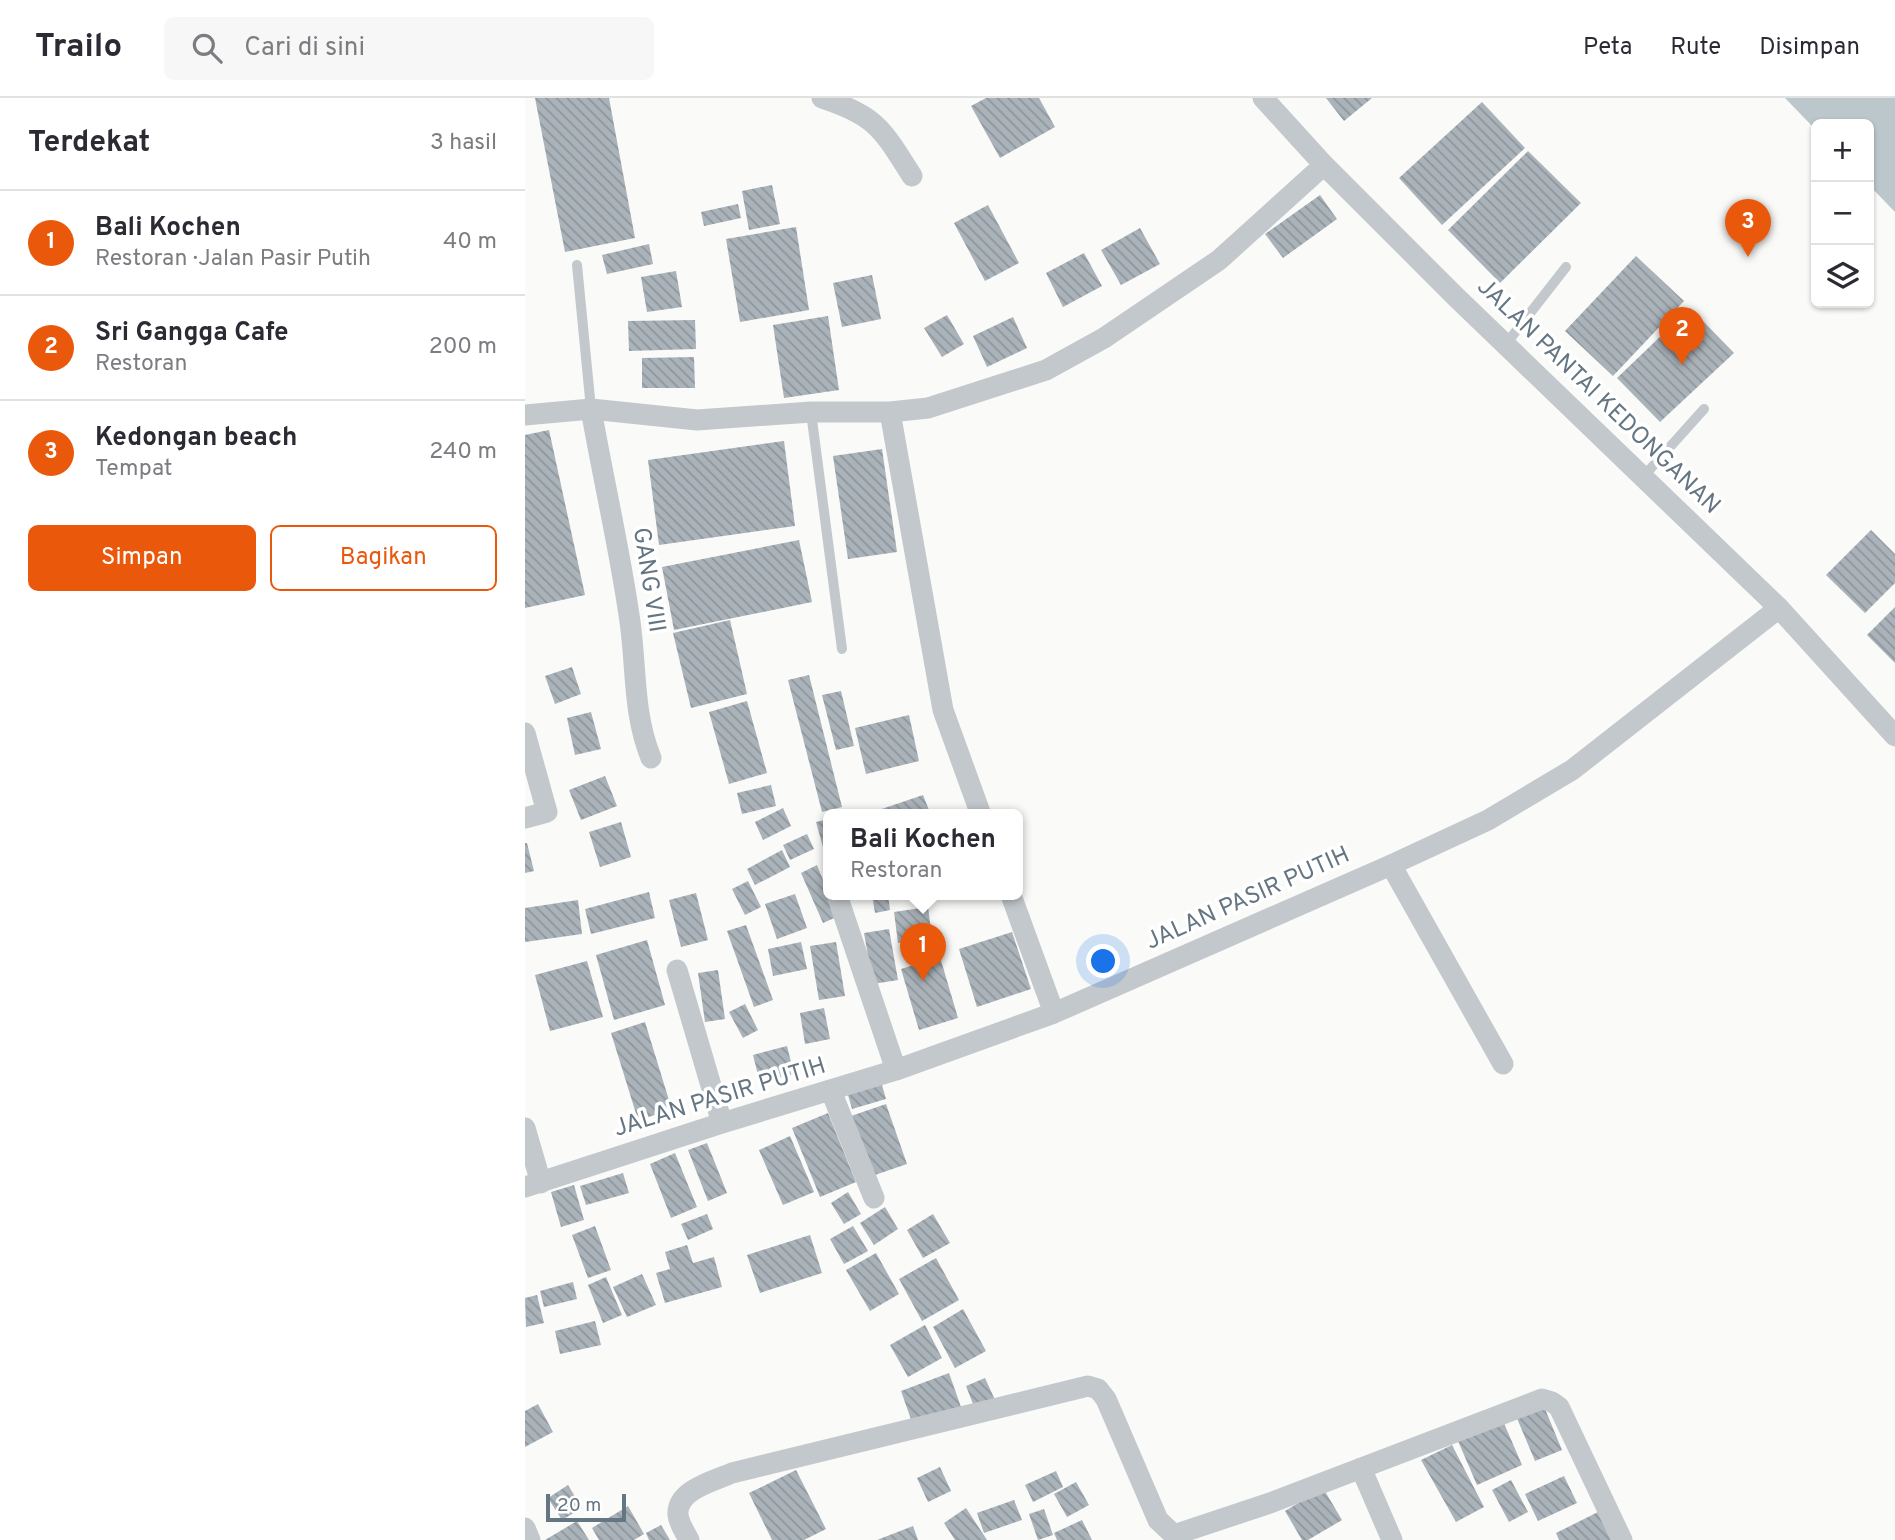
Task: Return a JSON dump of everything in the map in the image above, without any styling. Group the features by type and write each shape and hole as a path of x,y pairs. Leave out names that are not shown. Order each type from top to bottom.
{"street":[{"path":"822,98 852,108 875,124 886,135 912,176"},
{"name":"JALAN PANTAI KEDONGANAN","path":"1263,98 1324,165 1779,608 1895,736"},
{"path":"525,415 591,409 697,420 928,408 1046,370 1104,338 1219,260 1324,165"},
{"name":"GANG VIII","path":"591,409 630,617 638,714 651,758"},
{"path":"890,412 943,710 979,809"},
{"name":"JALAN PASIR PUTIH","path":"533,1185 896,1070 1054,1013 1487,820 1572,770 1779,608"},
{"path":"525,733 547,812 525,818"},
{"path":"1391,864 1503,1064"},
{"path":"839,900 896,1070"},
{"path":"1013,900 1054,1013"},
{"path":"677,970 722,1123"},
{"path":"831,1091 874,1198"},
{"path":"525,1128 533,1185"},
{"path":"689,1540 680,1521 678,1510 681,1502 692,1491 732,1473 1088,1387 1098,1389 1106,1399 1158,1520 1174,1535 1270,1503 1533,1401 1545,1399 1562,1412 1622,1540"},
{"path":"1360,1468 1392,1540"},
{"path":"525,1528 530,1540"}],"lane":[{"path":"577,265 591,409"},
{"path":"1506,344 1566,267"},
{"path":"1643,477 1704,409"},
{"path":"811,412 842,649"}],"shaded area":[{"path":"1785,98 1895,98 1895,212 1874,190 1874,119 1811,119 1811,125"}],"building":[{"path":"535,98 609,98 635,238 565,252"},
{"path":"986,98 1039,98 1055,127 1000,158 971,106"},
{"path":"1326,98 1372,98 1344,121"},
{"path":"1482,102 1525,148 1442,225 1399,178"},
{"path":"1528,151 1581,203 1500,283 1448,230"},
{"path":"772,185 780,224 749,230 742,191"},
{"path":"1320,195 1337,219 1283,258 1265,234"},
{"path":"738,204 741,218 704,226 701,212"},
{"path":"988,205 1019,263 985,281 954,223"},
{"path":"796,227 809,310 740,322 726,239"},
{"path":"1140,228 1160,264 1121,285 1101,250"},
{"path":"649,244 653,264 607,274 602,255"},
{"path":"1084,253 1102,286 1063,307 1046,273"},
{"path":"1636,256 1684,301 1613,376 1565,331"},
{"path":"676,271 682,307 647,312 641,277"},
{"path":"872,275 881,319 842,327 833,283"},
{"path":"1690,308 1734,353 1660,422 1617,378"},
{"path":"947,315 964,344 942,357 924,328"},
{"path":"828,316 839,390 784,398 773,325"},
{"path":"1013,317 1027,348 987,367 973,336"},
{"path":"695,320 696,349 629,351 628,321"},
{"path":"694,357 695,388 642,388 642,358"},
{"path":"549,430 585,595 525,608 525,435"},
{"path":"784,441 795,526 659,545 648,460"},
{"path":"882,449 897,552 848,559 833,456"},
{"path":"1871,530 1895,554 1895,583 1865,613 1826,575"},
{"path":"799,540 812,602 674,630 662,567"},
{"path":"1895,607 1895,663 1867,635"},
{"path":"730,620 747,694 691,708 673,633"},
{"path":"572,667 581,694 555,704 545,676"},
{"path":"809,675 842,807 823,809 822,812 788,680"},
{"path":"841,691 854,746 836,750 822,695"},
{"path":"747,701 767,773 729,784 709,712"},
{"path":"591,712 601,749 575,755 567,718"},
{"path":"909,715 919,761 866,774 855,728"},
{"path":"605,776 617,806 581,820 569,790"},
{"path":"771,785 776,806 742,814 737,793"},
{"path":"923,795 929,809 882,809"},
{"path":"783,808 791,826 763,840 755,822"},
{"path":"823,820 823,847 816,822"},
{"path":"621,822 631,857 600,867 589,832"},
{"path":"807,834 814,849 790,860 783,845"},
{"path":"525,843 534,871 525,873"},
{"path":"782,850 790,867 755,885 747,869"},
{"path":"817,865 823,880 823,900 831,900 839,916 823,923 801,873"},
{"path":"748,881 761,907 745,915 732,889"},
{"path":"649,892 655,918 591,934 585,909"},
{"path":"696,893 708,940 681,947 669,900"},
{"path":"795,894 807,928 777,939 765,904"},
{"path":"578,900 582,934 525,942 525,908"},
{"path":"873,900 889,900 890,910 875,913"},
{"path":"928,907 932,938 898,943 894,912"},
{"path":"746,925 773,1000 754,1007 727,931"},
{"path":"889,929 898,980 873,984 864,933"},
{"path":"1012,932 1031,989 977,1007 959,949"},
{"path":"647,940 665,1005 614,1020 596,955"},
{"path":"801,942 807,969 773,976 768,949"},
{"path":"836,942 845,996 819,1000 810,946"},
{"path":"940,957 958,1018 919,1030 901,969"},
{"path":"587,961 603,1017 550,1031 535,975"},
{"path":"718,970 725,1019 705,1022 698,973"},
{"path":"745,1004 758,1030 743,1038 729,1012"},
{"path":"824,1008 830,1039 805,1044 800,1013"},
{"path":"645,1022 672,1110 638,1120 611,1033"},
{"path":"787,1046 794,1074 760,1083 753,1055"},
{"path":"880,1078 886,1099 852,1109 846,1088"},
{"path":"886,1104 907,1164 872,1176 851,1116"},
{"path":"828,1113 856,1182 820,1197 792,1128"},
{"path":"790,1136 814,1192 783,1205 759,1150"},
{"path":"707,1143 727,1193 708,1201 688,1150"},
{"path":"675,1153 697,1207 671,1218 650,1164"},
{"path":"623,1173 629,1193 586,1205 580,1186"},
{"path":"574,1185 584,1220 561,1227 551,1192"},
{"path":"848,1192 861,1214 844,1224 831,1203"},
{"path":"885,1207 898,1229 874,1245 860,1223"},
{"path":"707,1214 713,1229 688,1240 681,1224"},
{"path":"933,1214 950,1243 923,1258 907,1230"},
{"path":"595,1226 611,1270 588,1278 572,1235"},
{"path":"853,1226 868,1251 844,1264 830,1239"},
{"path":"810,1235 822,1273 760,1293 747,1255"},
{"path":"687,1245 693,1263 714,1257 722,1287 665,1303 656,1273 670,1269 665,1252"},
{"path":"876,1253 899,1294 870,1311 846,1270"},
{"path":"936,1258 959,1300 922,1321 899,1279"},
{"path":"642,1274 656,1305 627,1317 613,1287"},
{"path":"606,1277 622,1315 603,1323 588,1285"},
{"path":"573,1282 577,1299 544,1307 540,1291"},
{"path":"537,1295 544,1323 526,1327 525,1298"},
{"path":"963,1309 986,1351 955,1368 933,1327"},
{"path":"595,1321 601,1345 560,1354 555,1331"},
{"path":"925,1325 942,1358 908,1377 890,1345"},
{"path":"949,1373 961,1407 913,1425 901,1391"},
{"path":"985,1378 995,1400 975,1409 966,1386"},
{"path":"538,1404 553,1432 525,1447 525,1411"},
{"path":"1543,1404 1562,1450 1535,1461 1516,1416"},
{"path":"1503,1421 1522,1465 1477,1485 1458,1441"},
{"path":"1452,1445 1484,1507 1456,1522 1421,1460"},
{"path":"940,1467 951,1491 928,1502 917,1478"},
{"path":"796,1470 826,1529 804,1540 772,1540 749,1493"},
{"path":"1056,1471 1063,1487 1033,1502 1025,1485"},
{"path":"1564,1476 1577,1503 1538,1521 1525,1494"},
{"path":"1511,1480 1528,1512 1509,1522 1492,1490"},
{"path":"1076,1482 1089,1505 1067,1517 1054,1494"},
{"path":"568,1485 582,1508 562,1520 548,1498"},
{"path":"1323,1488 1342,1520 1308,1540 1302,1540 1285,1511"},
{"path":"1014,1500 1022,1520 984,1533 977,1513"},
{"path":"628,1506 644,1534 634,1540 599,1540 592,1528"},
{"path":"966,1508 987,1540 955,1540 944,1523"},
{"path":"1044,1509 1053,1535 1038,1540 1029,1514"},
{"path":"1604,1509 1619,1540 1559,1540 1556,1533"},
{"path":"1082,1520 1092,1540 1057,1540 1054,1533"},
{"path":"577,1521 589,1540 545,1540"},
{"path":"661,1525 670,1540 649,1540 646,1533"},
{"path":"913,1526 918,1540 877,1540"}],"place":[{"name":"Kedongan beach","path":"1748,257"},
{"name":"Sri Gangga Cafe","path":"1682,365"},
{"name":"Bali Kochen","path":"923,981"}]}
